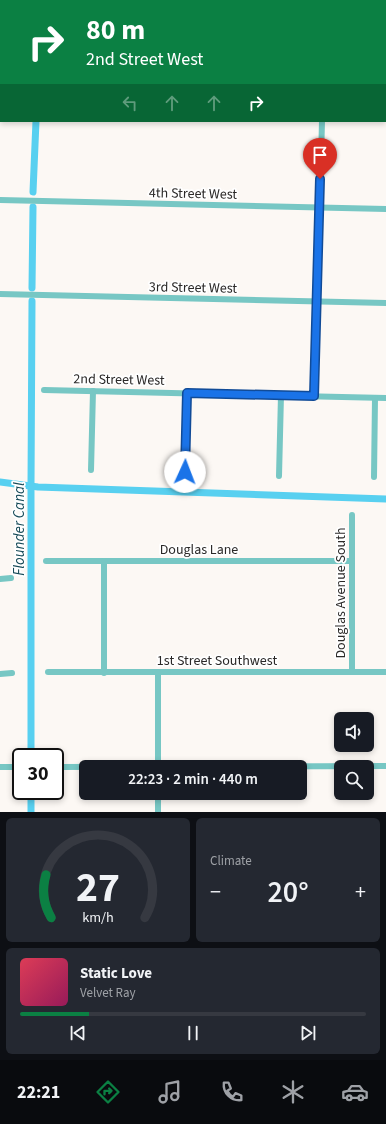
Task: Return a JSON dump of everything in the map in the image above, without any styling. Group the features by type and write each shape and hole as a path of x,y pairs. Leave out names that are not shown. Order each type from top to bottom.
{"street":[{"path":"314,396 322,122"},
{"name":"4th Street West","path":"0,200 386,209"},
{"name":"3rd Street West","path":"0,294 386,303"},
{"name":"2nd Street West","path":"44,390 386,398"},
{"path":"90,470 93,391"},
{"path":"185,472 187,393"},
{"path":"279,476 281,395"},
{"path":"374,477 375,398"},
{"name":"Douglas Avenue South","path":"352,515 352,672"},
{"name":"Douglas Lane","path":"46,561 352,560"},
{"path":"104,561 104,673"},
{"path":"0,579 11,578"},
{"name":"1st Street Southwest","path":"48,672 386,672"},
{"path":"0,674 12,673"},
{"path":"158,673 158,760"},
{"path":"307,766 386,766"},
{"path":"0,767 12,767"},
{"path":"64,767 79,767"},
{"path":"158,800 158,812"}],"waterway":[{"name":"Flounder Canal","path":"33,192 36,122"},
{"name":"Flounder Canal","path":"32,288 33,207"},
{"name":"Flounder Canal","path":"31,748 32,301"},
{"path":"0,482 38,487 386,499"},
{"name":"Flounder Canal","path":"31,800 31,812"}],"route":[{"path":"185,472 187,393 314,396 320,179"}]}
